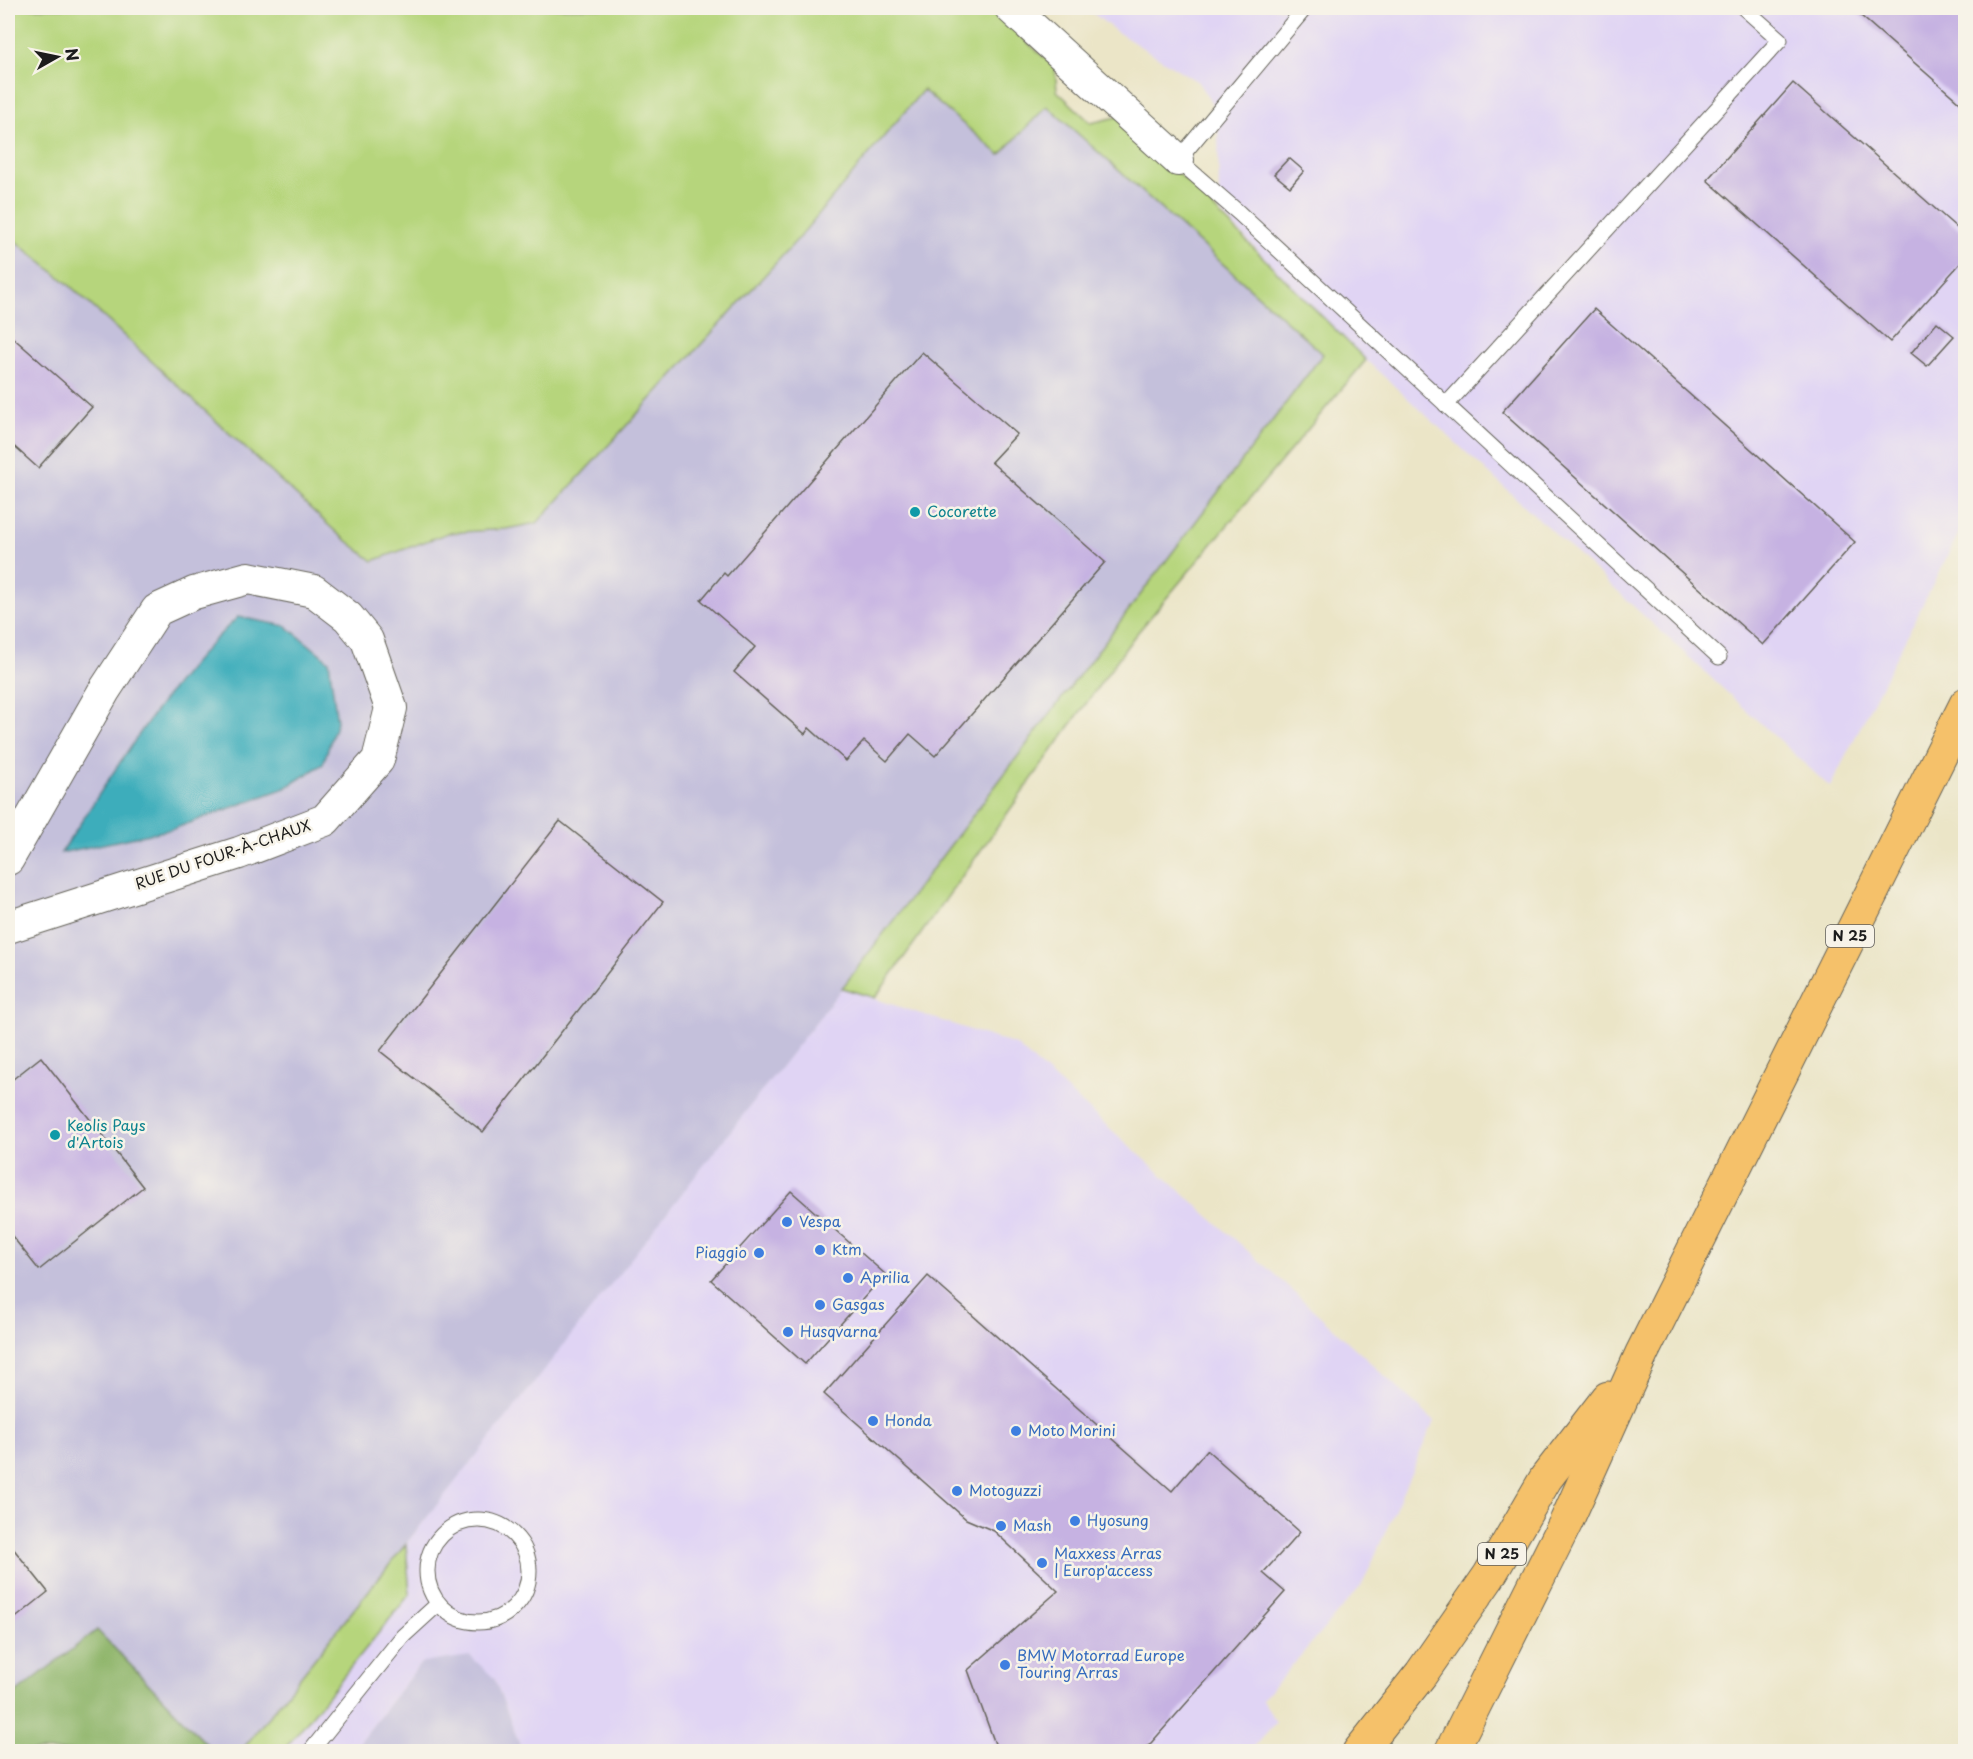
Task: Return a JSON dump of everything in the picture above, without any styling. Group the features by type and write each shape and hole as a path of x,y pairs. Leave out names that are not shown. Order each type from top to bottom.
{"main road":[{"name":"N 25","path":"1359,1752 1421,1674 1489,1576 1546,1478 1642,1353 1965,704"},
{"path":"1451,1752 1566,1522 1642,1353"}],"street":[{"path":"1011,8 1178,160"},
{"name":"RUE DU FOUR-À-CHAUX","path":"8,859 104,691 158,610 194,593 249,578 314,591 348,617 367,640 390,708 378,760 325,820 238,853 8,927"}],"lane":[{"path":"1305,8 1178,160 1719,657"},
{"path":"1446,405 1780,40 1744,8"},
{"path":"483,1519 499,1524 514,1533 526,1550 531,1569 526,1593 510,1613 486,1624 459,1620 438,1604 428,1586 426,1566 432,1547 445,1531 462,1522 483,1519"},
{"path":"310,1752 403,1636 438,1604"}],"shaded area":[{"path":"1086,8 1965,8 1965,521 1830,787 1366,360 1219,211 1218,114 1198,82 1117,32"},
{"path":"923,90 1000,155 1047,106 1323,354 842,988 530,1388 241,1751 213,1751 97,1630 8,1699 8,235 67,283 337,533 373,561 448,533 506,529 537,523 796,241"},
{"path":"842,988 1016,1045 1283,1282 1434,1421 1362,1585 1262,1700 1276,1722 1250,1751 522,1751 494,1678 421,1663 353,1751 283,1752 410,1594 406,1544"},
{"path":"470,1656 494,1678 522,1751 353,1751 421,1663"}],"green space":[{"path":"8,8 989,8 1055,67 1057,91 1091,123 1121,116 1366,360 1133,638 875,998 842,988 1323,354 1047,106 1000,155 923,90 796,241 537,523 506,529 448,533 373,561 337,533 67,283 8,235"},
{"path":"406,1544 410,1594 283,1751 241,1751"},
{"path":"97,1630 213,1751 8,1751 8,1699"}],"water":[{"path":"238,617 286,626 329,661 337,722 323,764 285,788 173,829 61,853 121,760 164,699 212,643"}],"building":[{"path":"1852,8 1966,8 1966,108"},
{"path":"1793,83 1966,236 1966,257 1890,342 1707,180"},
{"path":"1289,158 1304,171 1290,187 1274,174"},
{"path":"1594,309 1855,542 1763,645 1502,412"},
{"path":"1937,322 1954,336 1927,366 1911,353"},
{"path":"11,336 92,407 38,468 8,441 8,340"},
{"name":"Cocorette","path":"922,352 1017,434 991,462 1105,562 935,756 910,734 887,761 864,741 846,761 809,728 805,734 734,672 755,647 701,600 724,573 727,576"},
{"path":"560,821 663,902 483,1132 380,1051"},
{"name":"Keolis Pays d'Artois","path":"41,1057 143,1187 39,1270 8,1231 8,1083"},
{"path":"791,1191 885,1274 805,1364 711,1280"},
{"path":"928,1276 1172,1491 1207,1450 1300,1532 1263,1573 1285,1592 1143,1752 998,1752 968,1670 1058,1591 994,1531 966,1519 824,1394"},
{"path":"8,1542 48,1592 8,1624"}],"place":[{"name":"Cocorette","path":"915,512"},
{"name":"Keolis Pays d'Artois","path":"55,1135"},
{"name":"Vespa","path":"787,1222"},
{"name":"Ktm","path":"820,1250"},
{"name":"Piaggio","path":"759,1253"},
{"name":"Aprilia","path":"848,1278"},
{"name":"Gasgas","path":"820,1305"},
{"name":"Husqvarna","path":"788,1332"},
{"name":"Honda","path":"873,1421"},
{"name":"Moto Morini","path":"1016,1431"},
{"name":"Motoguzzi","path":"957,1491"},
{"name":"Hyosung","path":"1075,1521"},
{"name":"Mash","path":"1001,1526"},
{"name":"Maxxess Arras | Europ'access","path":"1042,1563"},
{"name":"BMW Motorrad Europe Touring Arras","path":"1005,1665"}]}
